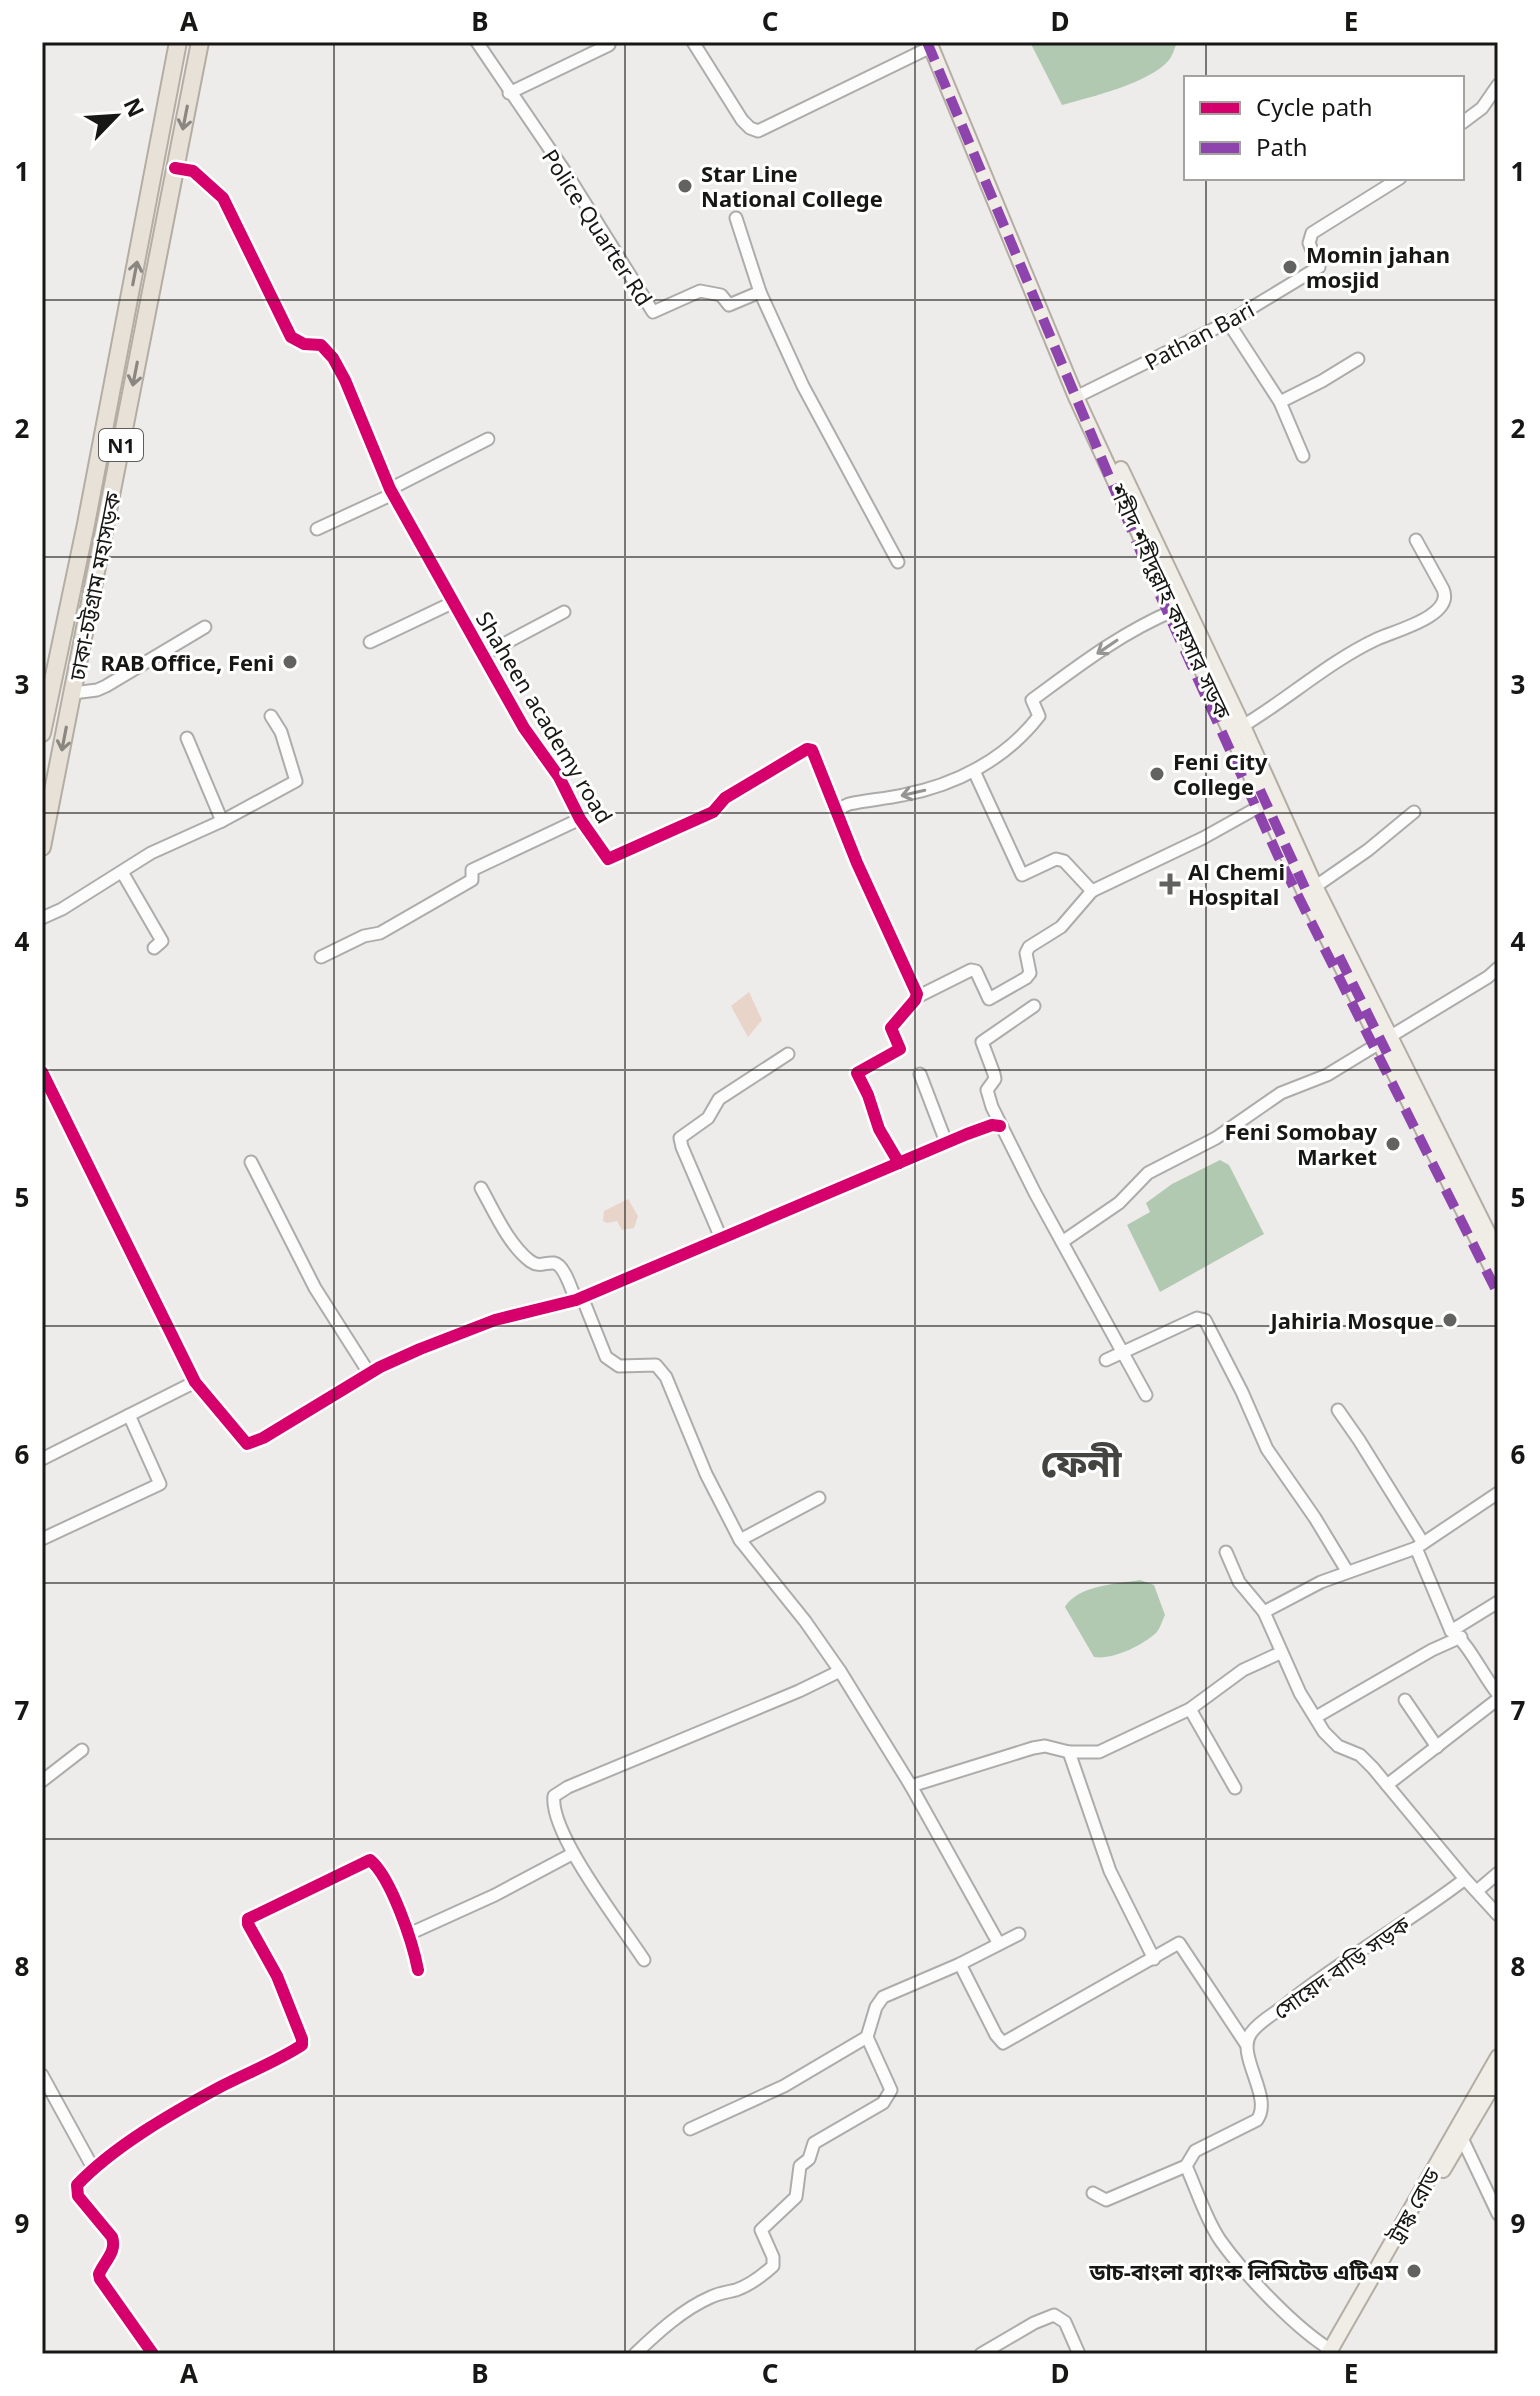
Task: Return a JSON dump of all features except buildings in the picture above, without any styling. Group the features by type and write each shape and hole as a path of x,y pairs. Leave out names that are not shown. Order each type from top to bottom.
{"highway":[{"name":"ঢাকা-চট্টগ্রাম মহাসড়ক","path":"42,733 86,524 178,42"},
{"name":"ঢাকা-চট্টগ্রাম মহাসড়ক","path":"42,847 200,42"}],"main road":[{"name":"শহীদ শহীদুল্লাহ কায়সার সড়ক","path":"933,44 1080,395 1175,610 1237,729 1264,804 1498,1253"},
{"name":"শহীদ শহীদুল্লাহ কায়সার সড়ক","path":"1080,395 1310,890"},
{"name":"শহীদ শহীদুল্লাহ কায়সার সড়ক","path":"1385,1039 1498,1280"},
{"name":"ট্রাঙ্ক রোড","path":"1332,2353 1459,2132 1498,2057"},
{"name":"ট্রাঙ্ক রোড","path":"1459,2132 1498,2077"}],"street":[{"name":"Police Quarter Rd","path":"477,42 568,176 653,312 700,291 721,295 729,305 760,292"},
{"path":"693,42 742,120 758,131 933,44"},
{"path":"509,93 609,45"},
{"path":"1464,122 1482,108 1498,85"},
{"name":"Shaheen academy road","path":"175,168 193,171 223,198 291,337 304,344 321,345 333,358 392,491 524,728 559,777 580,819 608,859 713,812 725,798 812,750 857,863 917,997"},
{"name":"Pathan Bari","path":"1080,395 1228,322 1319,267 1309,243 1312,233 1397,180"},
{"path":"736,218 760,292 814,408 898,562"},
{"path":"1228,322 1280,402 1303,456"},
{"path":"1280,402 1358,359"},
{"path":"317,529 488,439"},
{"path":"1237,729 1363,645 1418,624 1445,603 1447,597 1416,540"},
{"path":"370,642 454,602"},
{"path":"838,809 849,804 928,789 993,760 1030,728 1039,716 1032,700 1121,637 1175,610"},
{"path":"483,655 564,612"},
{"path":"73,693 106,686 205,627"},
{"path":"42,918 62,909 151,853 222,821 296,781 281,732 271,716"},
{"path":"187,738 222,821"},
{"path":"974,771 1022,875 1056,859 1064,861 1092,891"},
{"path":"899,1163 879,1129 857,1073 900,1049 891,1031 892,1024 917,997 971,970 976,971 989,999 1026,978 1030,973 1026,953 1029,947 1061,927 1092,891 1203,838 1264,804"},
{"path":"1310,890 1368,850 1414,812"},
{"path":"321,957 364,936 380,933 472,880 472,870 580,819"},
{"path":"122,872 162,941 154,948"},
{"path":"1062,1242 1119,1203 1148,1173 1216,1138 1281,1093 1327,1075 1498,968"},
{"path":"1034,1006 982,1042 995,1079 987,1090 1000,1126 1146,1395"},
{"path":"721,1238 680,1138 708,1118 719,1099 788,1054"},
{"path":"42,1072 195,1382 247,1444 263,1438 369,1373 420,1349 495,1320 579,1299 946,1142 992,1125 1000,1126"},
{"path":"920,1074 946,1142"},
{"path":"251,1162 315,1288 369,1373"},
{"path":"481,1188 514,1244 530,1261 537,1265 553,1263 561,1268 606,1357 619,1366 656,1365 666,1377 706,1474 740,1540 805,1621 840,1671 911,1786 999,1944"},
{"path":"1106,1360 1197,1318 1205,1320 1267,1449 1347,1571"},
{"path":"42,1459 195,1382"},
{"path":"1338,1410 1419,1546 1456,1634 1498,1697 1387,1785"},
{"path":"42,1539 160,1484 129,1415"},
{"path":"1264,1612 1347,1571 1419,1546 1498,1493"},
{"path":"740,1540 819,1498"},
{"path":"1226,1552 1239,1582 1264,1612 1280,1653 1324,1732 1338,1746 1360,1755 1498,1915"},
{"path":"1316,1717 1432,1650 1498,1602"},
{"path":"911,1786 1033,1748 1045,1746 1069,1752 1099,1752 1190,1709 1243,1670 1280,1653"},
{"path":"644,1960 572,1854 553,1804 557,1793 840,1671"},
{"path":"1405,1700 1437,1747"},
{"path":"1190,1709 1235,1788"},
{"path":"42,1781 82,1750"},
{"path":"1069,1752 1110,1871 1154,1959"},
{"path":"409,1934 495,1895 572,1854"},
{"path":"153,2354 100,2279 99,2274 114,2245 112,2237 76,2191 77,2185 93,2168 128,2143 219,2088 302,2045 277,1976 248,1924 251,1917 370,1860 380,1872 409,1934 418,1970"},
{"path":"1477,1891 1498,1873"},
{"name":"সোয়েদ বাড়ি সড়ক","path":"1246,2044 1251,2032 1301,1992 1433,1904 1465,1879"},
{"path":"635,2354 696,2305 713,2296 739,2289 773,2266 773,2257 761,2230 796,2197 800,2166 809,2159 814,2143 883,2103 891,2090 867,2037 876,2007 883,1997 960,1964 1019,1934"},
{"path":"960,1964 1003,2043 1179,1943 1246,2044 1262,2107 1257,2120 1195,2151 1186,2166 1106,2200 1093,2193"},
{"path":"690,2129 784,2086 867,2037"},
{"path":"42,2075 93,2168"},
{"path":"1459,2132 1498,2214"},
{"path":"1186,2166 1220,2239 1309,2337 1332,2353"},
{"path":"981,2354 1054,2315 1065,2322 1079,2354"}],"shaded area":[{"path":"1030,42 1177,42 1169,60 1148,76 1062,105"},
{"path":"749,992 762,1020 748,1037 731,1006"},
{"path":"1220,1160 1229,1165 1264,1234 1160,1292 1127,1225 1150,1212 1146,1203 1172,1184"},
{"path":"628,1199 638,1216 634,1228 622,1230 617,1221 603,1221 604,1211"},
{"path":"1140,1580 1154,1585 1165,1615 1159,1629 1150,1638 1126,1651 1094,1657 1065,1607 1088,1590"}],"marked path":[{"path":"927,42 1147,567 1278,856 1498,1294"},
{"path":"1260,790 1305,888"},
{"path":"1339,956 1387,1053"}],"cycle path":[{"path":"175,168 193,171 223,198 291,337 304,344 321,345 333,358 390,489 524,728 559,777 580,819 608,859 713,812 725,798 807,749 812,750 857,863 917,994 891,1028 900,1049 857,1073 879,1129 899,1163"},
{"path":"42,1072 195,1382 247,1444 263,1438 380,1367 420,1349 495,1320 576,1300 967,1134 992,1125 1000,1126"},
{"path":"153,2354 100,2279 99,2274 112,2252 112,2237 78,2196 77,2185 108,2157 163,2119 302,2045 277,1976 248,1919 370,1860 393,1895 418,1970"}],"place":[{"name":"Star Line National College","path":"685,186"},
{"name":"Momin jahan mosjid","path":"1290,267"},
{"name":"RAB Office, Feni","path":"290,662"},
{"name":"Feni City College","path":"1157,774"},
{"name":"Al Chemi Hospital","path":"1170,884"},
{"name":"Feni Somobay Market","path":"1393,1144"},
{"name":"Jahiria Mosque","path":"1450,1320"},
{"name":"ডাচ-বাংলা ব্যাংক লিমিটেড এটিএম","path":"1414,2271"}],"district":[{"name":"ফেনী","path":"1081,1462"}]}
